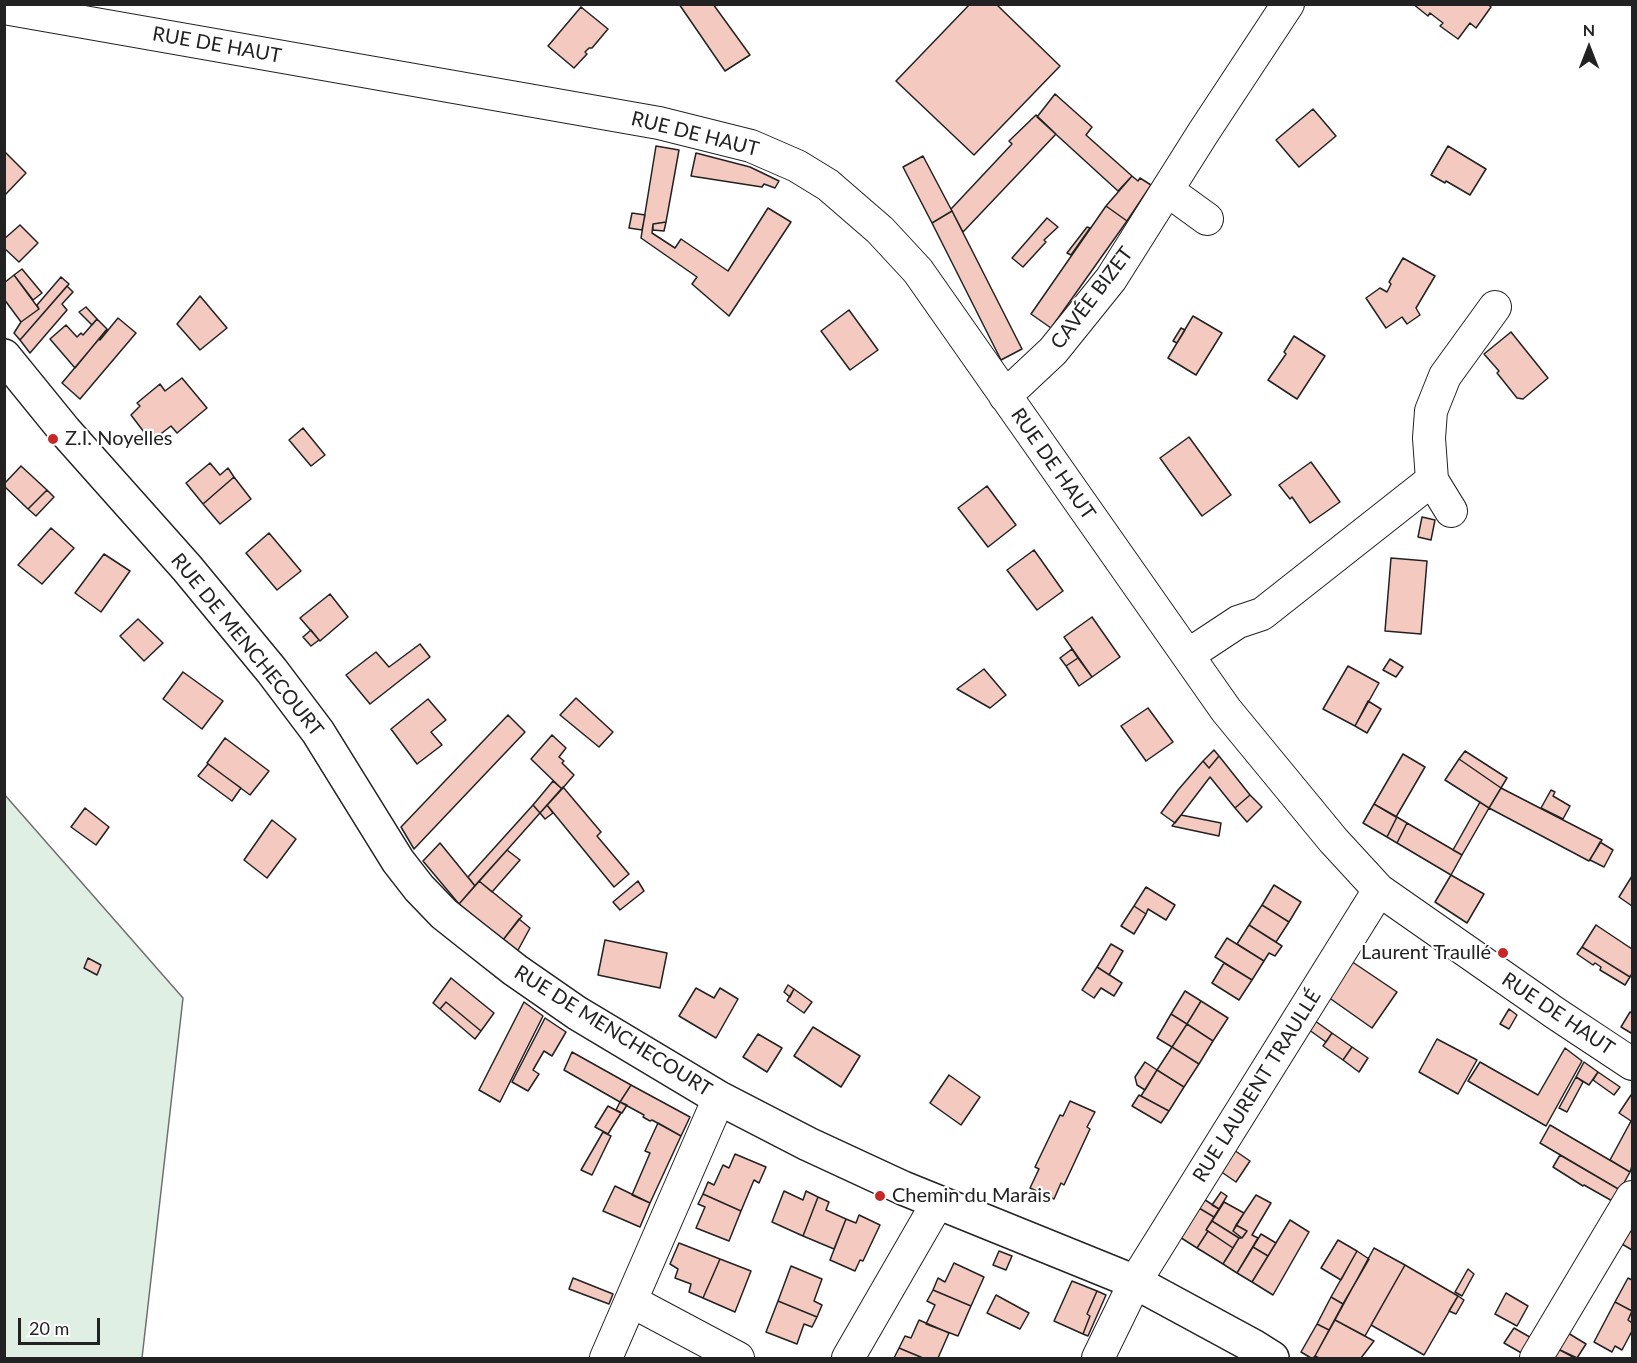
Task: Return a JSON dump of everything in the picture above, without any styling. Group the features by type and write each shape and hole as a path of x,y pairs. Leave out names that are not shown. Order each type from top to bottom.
{"main road":[{"name":"RUE DE MENCHECOURT","path":"4,356 65,431 187,568 272,671 318,732 398,861 419,888 444,914 515,970 577,1013 719,1098 808,1144 903,1188 1136,1282 1243,1340 1272,1359"}],"street":[{"name":"CAVÉE BIZET","path":"1005,396 1053,351 1111,279 1288,4"},
{"name":"RUE DE HAUT","path":"4,8 659,123 751,146 797,166 828,185 880,230 918,271 1233,718 1333,840 1379,890 1632,1064"},
{"path":"1167,190 1207,219"},
{"path":"1451,511 1432,480 1429,438 1431,411 1445,376 1495,307"},
{"path":"1188,655 1239,622 1262,614 1432,480"},
{"name":"RUE LAURENT TRAULLÉ","path":"1098,1359 1136,1282 1379,890"},
{"path":"606,1359 719,1098"},
{"path":"1536,1359 1632,1197"},
{"path":"848,1359 938,1202"},
{"path":"631,1300 738,1359"}],"green space":[{"path":"4,794 183,998 142,1358 5,1358"}],"building":[{"path":"679,4 713,4 750,55 725,71"},
{"path":"970,4 996,4 1060,66 974,155 896,81"},
{"path":"1413,4 1488,4 1491,7 1476,28 1470,23 1458,39 1440,26 1443,23 1430,13 1428,16"},
{"path":"581,7 608,29 592,48 585,52 587,54 574,68 548,46"},
{"path":"1055,94 1092,127 1086,135 1132,176 1118,191 1037,117"},
{"path":"1313,109 1336,136 1299,167 1276,140"},
{"path":"1036,115 1056,134 963,232 951,209 1012,144 1009,141"},
{"path":"656,146 679,150 666,222 653,224 652,233 675,248 681,239 728,271 768,208 791,222 729,316 692,284 697,277 641,238"},
{"path":"1448,146 1486,169 1470,195 1431,175"},
{"path":"4,151 26,173 4,196"},
{"path":"696,153 750,167 779,181 775,188 764,184 762,187 691,176"},
{"path":"923,156 952,211 932,223 903,167"},
{"path":"1132,176 1138,181 1140,178 1151,185 1127,221 1106,206"},
{"path":"1106,206 1127,221 1051,328 1031,314"},
{"path":"952,211 1022,349 1001,360 932,223"},
{"path":"632,213 645,215 642,230 629,228"},
{"path":"1047,218 1058,227 1044,240 1046,242 1023,267 1012,258"},
{"path":"666,222 664,231 653,230 653,224"},
{"path":"20,225 38,243 19,262 4,248 4,239"},
{"path":"1087,227 1090,228 1071,255 1067,253"},
{"path":"1403,258 1435,276 1416,308 1420,315 1407,324 1402,317 1386,328 1366,298 1380,288 1387,292 1391,284 1389,282"},
{"path":"22,269 42,293 33,300 14,275"},
{"path":"14,275 39,309 21,322 4,299 4,283"},
{"path":"61,277 69,284 20,340 14,333 21,322 39,309 37,305"},
{"path":"67,286 73,292 62,304 67,310 30,353 20,340"},
{"path":"200,296 227,328 200,350 177,324"},
{"path":"86,307 97,319 92,325 79,312"},
{"path":"849,310 878,350 850,370 821,331"},
{"path":"1193,316 1222,333 1196,375 1168,358"},
{"path":"118,318 136,333 80,399 62,383"},
{"path":"97,319 107,329 75,368 50,339 66,325 77,337 81,333 83,335"},
{"path":"1181,328 1185,330 1177,343 1173,341"},
{"path":"1511,332 1548,378 1523,399 1517,398 1497,373 1499,371 1484,354"},
{"path":"1294,336 1325,356 1297,399 1268,380 1286,354 1284,352"},
{"path":"182,378 207,408 177,433 171,426 149,443 145,439 147,436 131,415 140,406 137,403 160,384 165,391"},
{"path":"303,428 325,455 311,466 289,440"},
{"path":"1189,437 1231,495 1202,516 1160,458"},
{"path":"1311,462 1340,502 1310,523 1292,497 1290,499 1279,485"},
{"path":"210,463 220,475 228,468 234,477 203,504 186,483"},
{"path":"21,466 47,490 28,509 4,486"},
{"path":"234,477 251,499 220,524 203,504"},
{"path":"987,486 1016,525 988,547 958,508"},
{"path":"47,490 54,497 36,516 28,509"},
{"path":"1422,517 1435,520 1431,540 1418,537"},
{"path":"51,528 74,548 42,584 18,565"},
{"path":"269,533 301,571 277,590 246,553"},
{"path":"1034,550 1063,591 1037,610 1007,570"},
{"path":"104,554 130,571 101,612 75,593"},
{"path":"1391,558 1427,561 1421,634 1385,631"},
{"path":"330,594 348,617 320,641 300,618"},
{"path":"1092,617 1120,657 1092,677 1064,637"},
{"path":"138,619 163,643 144,661 120,636"},
{"path":"311,630 319,640 311,646 303,637"},
{"path":"420,644 430,657 370,704 346,675 376,652 389,667"},
{"path":"1072,649 1078,658 1066,666 1060,658"},
{"path":"1078,658 1092,677 1079,686 1066,666"},
{"path":"1390,659 1403,667 1396,677 1383,670"},
{"path":"1348,666 1379,683 1355,726 1323,709"},
{"path":"984,669 1006,695 990,708 957,689"},
{"path":"183,672 223,701 202,729 163,699"},
{"path":"576,698 613,732 599,747 560,715"},
{"path":"428,699 446,720 431,732 442,745 417,764 391,729"},
{"path":"1368,701 1381,709 1367,733 1355,726"},
{"path":"1148,708 1173,742 1146,761 1121,726"},
{"path":"508,715 525,732 414,849 401,827"},
{"path":"552,735 566,748 559,757 574,775 562,789 531,759"},
{"path":"225,738 269,771 250,795 207,763"},
{"path":"1214,750 1219,756 1209,768 1203,761"},
{"path":"1465,751 1507,778 1501,788 1459,759"},
{"path":"1403,754 1425,767 1396,817 1374,804"},
{"path":"1219,756 1250,795 1235,808 1210,777 1175,823 1161,813 1203,761 1209,768"},
{"path":"1459,759 1501,788 1489,808 1445,780"},
{"path":"208,764 241,788 232,801 198,776"},
{"path":"553,781 562,789 540,813 533,805"},
{"path":"563,787 601,832 597,836 629,874 614,887 547,805"},
{"path":"1501,788 1602,840 1589,861 1489,808"},
{"path":"1551,790 1555,792 1553,796 1570,806 1563,819 1541,808"},
{"path":"1250,795 1262,807 1247,822 1235,808"},
{"path":"1480,802 1489,808 1462,855 1453,850"},
{"path":"1374,804 1397,817 1387,837 1363,823"},
{"path":"533,805 540,813 475,886 468,877"},
{"path":"547,805 553,813 545,819 540,813"},
{"path":"85,808 109,827 96,845 71,827"},
{"path":"1181,815 1221,823 1219,836 1172,826"},
{"path":"1397,817 1407,823 1397,843 1387,837"},
{"path":"272,820 296,839 267,878 244,860"},
{"path":"1407,823 1462,855 1451,875 1397,843"},
{"path":"1600,842 1613,850 1604,867 1590,860"},
{"path":"440,843 475,886 459,904 423,861"},
{"path":"507,850 520,860 492,892 479,881"},
{"path":"1451,875 1484,894 1467,923 1435,902"},
{"path":"1632,876 1632,906 1619,897"},
{"path":"479,881 522,916 503,940 459,904"},
{"path":"638,881 644,891 620,910 613,902"},
{"path":"1274,885 1301,902 1289,922 1262,905"},
{"path":"1146,887 1175,905 1166,920 1148,909 1146,914 1134,906"},
{"path":"1262,905 1289,922 1276,942 1249,925"},
{"path":"1134,906 1146,914 1134,934 1121,926"},
{"path":"519,919 530,928 517,952 503,940"},
{"path":"1249,925 1282,946 1275,956 1269,953 1264,961 1237,944"},
{"path":"1596,925 1632,949 1630,977 1582,947"},
{"path":"1227,938 1264,961 1252,980 1215,957"},
{"path":"605,940 667,953 660,988 598,975"},
{"path":"1111,944 1123,951 1109,975 1097,967"},
{"path":"1582,947 1630,977 1625,985 1600,970 1601,967 1595,963 1593,965 1577,954"},
{"path":"88,958 101,965 97,975 84,968"},
{"path":"1351,961 1397,992 1372,1028 1328,997"},
{"path":"1224,963 1252,980 1239,1000 1212,983"},
{"path":"1097,967 1122,983 1114,996 1101,988 1094,998 1082,990"},
{"path":"451,978 494,1013 481,1031 446,1002 440,1009 433,1003"},
{"path":"788,985 794,989 790,997 784,992"},
{"path":"696,988 714,998 720,988 738,999 716,1038 679,1016"},
{"path":"794,989 812,1002 804,1013 787,1001"},
{"path":"1185,991 1201,1001 1187,1024 1171,1014"},
{"path":"1201,1001 1228,1018 1213,1041 1187,1024"},
{"path":"446,1002 481,1031 475,1039 440,1009"},
{"path":"524,1002 543,1016 500,1102 479,1090"},
{"path":"1509,1009 1517,1015 1509,1029 1500,1024"},
{"path":"1630,1012 1632,1013 1631,1033 1621,1027"},
{"path":"1171,1014 1187,1024 1172,1047 1157,1038"},
{"path":"545,1018 566,1032 552,1056 544,1051 533,1070 539,1074 528,1091 512,1082"},
{"path":"1311,1018 1332,1033 1326,1042 1305,1027"},
{"path":"1187,1024 1213,1041 1199,1064 1172,1047"},
{"path":"813,1027 860,1056 841,1087 794,1056"},
{"path":"1332,1033 1352,1047 1343,1060 1323,1046"},
{"path":"758,1034 782,1048 767,1072 743,1057"},
{"path":"1437,1039 1477,1060 1458,1094 1419,1072"},
{"path":"1172,1047 1199,1064 1184,1087 1157,1070"},
{"path":"1352,1047 1368,1058 1359,1072 1343,1060"},
{"path":"1565,1048 1582,1061 1546,1126 1468,1081 1480,1062 1538,1095"},
{"path":"572,1052 631,1085 620,1102 564,1070"},
{"path":"1145,1062 1157,1070 1145,1090 1137,1085 1135,1077"},
{"path":"1584,1062 1598,1072 1589,1085 1576,1077"},
{"path":"1157,1070 1184,1087 1169,1111 1141,1096"},
{"path":"1598,1072 1620,1087 1614,1095 1593,1080"},
{"path":"949,1075 980,1097 961,1125 930,1103"},
{"path":"1576,1077 1583,1082 1567,1112 1559,1108"},
{"path":"631,1085 690,1117 681,1136 650,1121 643,1117 644,1115 620,1102"},
{"path":"1139,1095 1169,1111 1161,1123 1132,1106"},
{"path":"1631,1095 1632,1166 1630,1172 1610,1160 1631,1121 1619,1113"},
{"path":"1070,1101 1095,1112 1087,1127 1090,1129 1064,1185 1061,1183 1054,1199 1030,1188 1039,1169 1035,1167 1060,1115 1063,1116"},
{"path":"620,1102 627,1105 622,1113 616,1110"},
{"path":"608,1106 621,1113 608,1134 595,1127"},
{"path":"658,1123 681,1136 650,1203 632,1195 650,1153 645,1151"},
{"path":"1550,1125 1630,1172 1620,1190 1540,1143"},
{"path":"603,1132 611,1136 592,1175 581,1170"},
{"path":"1234,1150 1250,1161 1236,1182 1220,1171"},
{"path":"735,1154 766,1167 759,1183 754,1180 741,1211 703,1194 708,1182 714,1185 723,1165 729,1168"},
{"path":"1560,1155 1620,1190 1614,1202 1553,1167"},
{"path":"615,1186 650,1203 640,1227 603,1211"},
{"path":"784,1191 803,1200 806,1191 818,1197 803,1236 772,1222"},
{"path":"1221,1192 1227,1196 1219,1209 1212,1205"},
{"path":"703,1194 741,1211 729,1241 696,1228 705,1207 698,1204"},
{"path":"1256,1195 1271,1203 1252,1235 1258,1238 1237,1273 1223,1264 1239,1238 1242,1238 1247,1231 1236,1225"},
{"path":"1199,1196 1219,1209 1214,1217 1194,1205"},
{"path":"818,1197 829,1202 826,1210 846,1219 834,1249 803,1236"},
{"path":"1224,1202 1244,1213 1233,1231 1242,1238 1212,1221"},
{"path":"1194,1205 1214,1217 1197,1248 1175,1234"},
{"path":"859,1215 880,1225 863,1261 860,1260 855,1271 830,1260 846,1219 856,1223"},
{"path":"1290,1220 1309,1232 1273,1295 1252,1282"},
{"path":"1212,1221 1239,1238 1233,1248 1206,1230"},
{"path":"1236,1225 1247,1231 1242,1238 1233,1231"},
{"path":"1208,1231 1233,1248 1223,1264 1197,1248"},
{"path":"1630,1231 1632,1232 1632,1250 1622,1244"},
{"path":"1261,1234 1276,1243 1268,1256 1253,1247"},
{"path":"1338,1240 1357,1251 1341,1280 1321,1268"},
{"path":"679,1243 720,1259 703,1298 689,1292 691,1284 675,1278 678,1269 670,1264"},
{"path":"1253,1247 1268,1256 1252,1282 1237,1273"},
{"path":"1374,1248 1405,1265 1365,1336 1335,1320"},
{"path":"999,1251 1012,1256 1006,1270 993,1265"},
{"path":"1357,1251 1369,1259 1343,1304 1331,1297"},
{"path":"720,1259 751,1271 735,1312 703,1298"},
{"path":"954,1263 984,1277 971,1306 933,1290 938,1278 945,1282"},
{"path":"1405,1265 1458,1296 1424,1355 1371,1325"},
{"path":"791,1266 822,1279 814,1301 822,1305 817,1317 778,1301"},
{"path":"1468,1269 1474,1274 1462,1296 1455,1292"},
{"path":"573,1278 613,1294 609,1304 569,1289"},
{"path":"1628,1278 1632,1280 1632,1311 1615,1302"},
{"path":"1072,1281 1097,1291 1087,1314 1090,1316 1083,1334 1054,1321"},
{"path":"933,1290 971,1306 958,1336 926,1324 935,1305 927,1301"},
{"path":"1097,1291 1106,1295 1088,1336 1083,1334 1090,1316 1087,1314"},
{"path":"1506,1293 1528,1306 1517,1326 1495,1314"},
{"path":"996,1295 1029,1313 1020,1329 987,1313"},
{"path":"1458,1296 1464,1300 1456,1314 1449,1311"},
{"path":"1331,1297 1343,1304 1329,1330 1317,1324"},
{"path":"778,1301 817,1317 812,1327 804,1324 797,1344 766,1332"},
{"path":"1615,1302 1632,1311 1628,1320 1632,1323 1632,1331 1622,1350 1615,1346 1612,1352 1594,1342"},
{"path":"1632,1311 1632,1323 1628,1320"},
{"path":"919,1320 949,1333 938,1358 923,1358 899,1348 905,1336 911,1338"},
{"path":"1335,1320 1374,1341 1361,1358 1319,1358 1315,1356"},
{"path":"1317,1324 1329,1330 1315,1356 1311,1358 1301,1352"},
{"path":"1514,1328 1535,1340 1525,1355 1504,1343"},
{"path":"1568,1333 1586,1344 1577,1358 1558,1349"},
{"path":"899,1348 923,1358 894,1358"},
{"path":"1558,1349 1575,1358 1552,1358"}],"place":[{"name":"Z.I. Noyelles","path":"53,439"},
{"name":"Laurent Traullé","path":"1503,953"},
{"name":"Chemin du Marais","path":"880,1196"}]}
